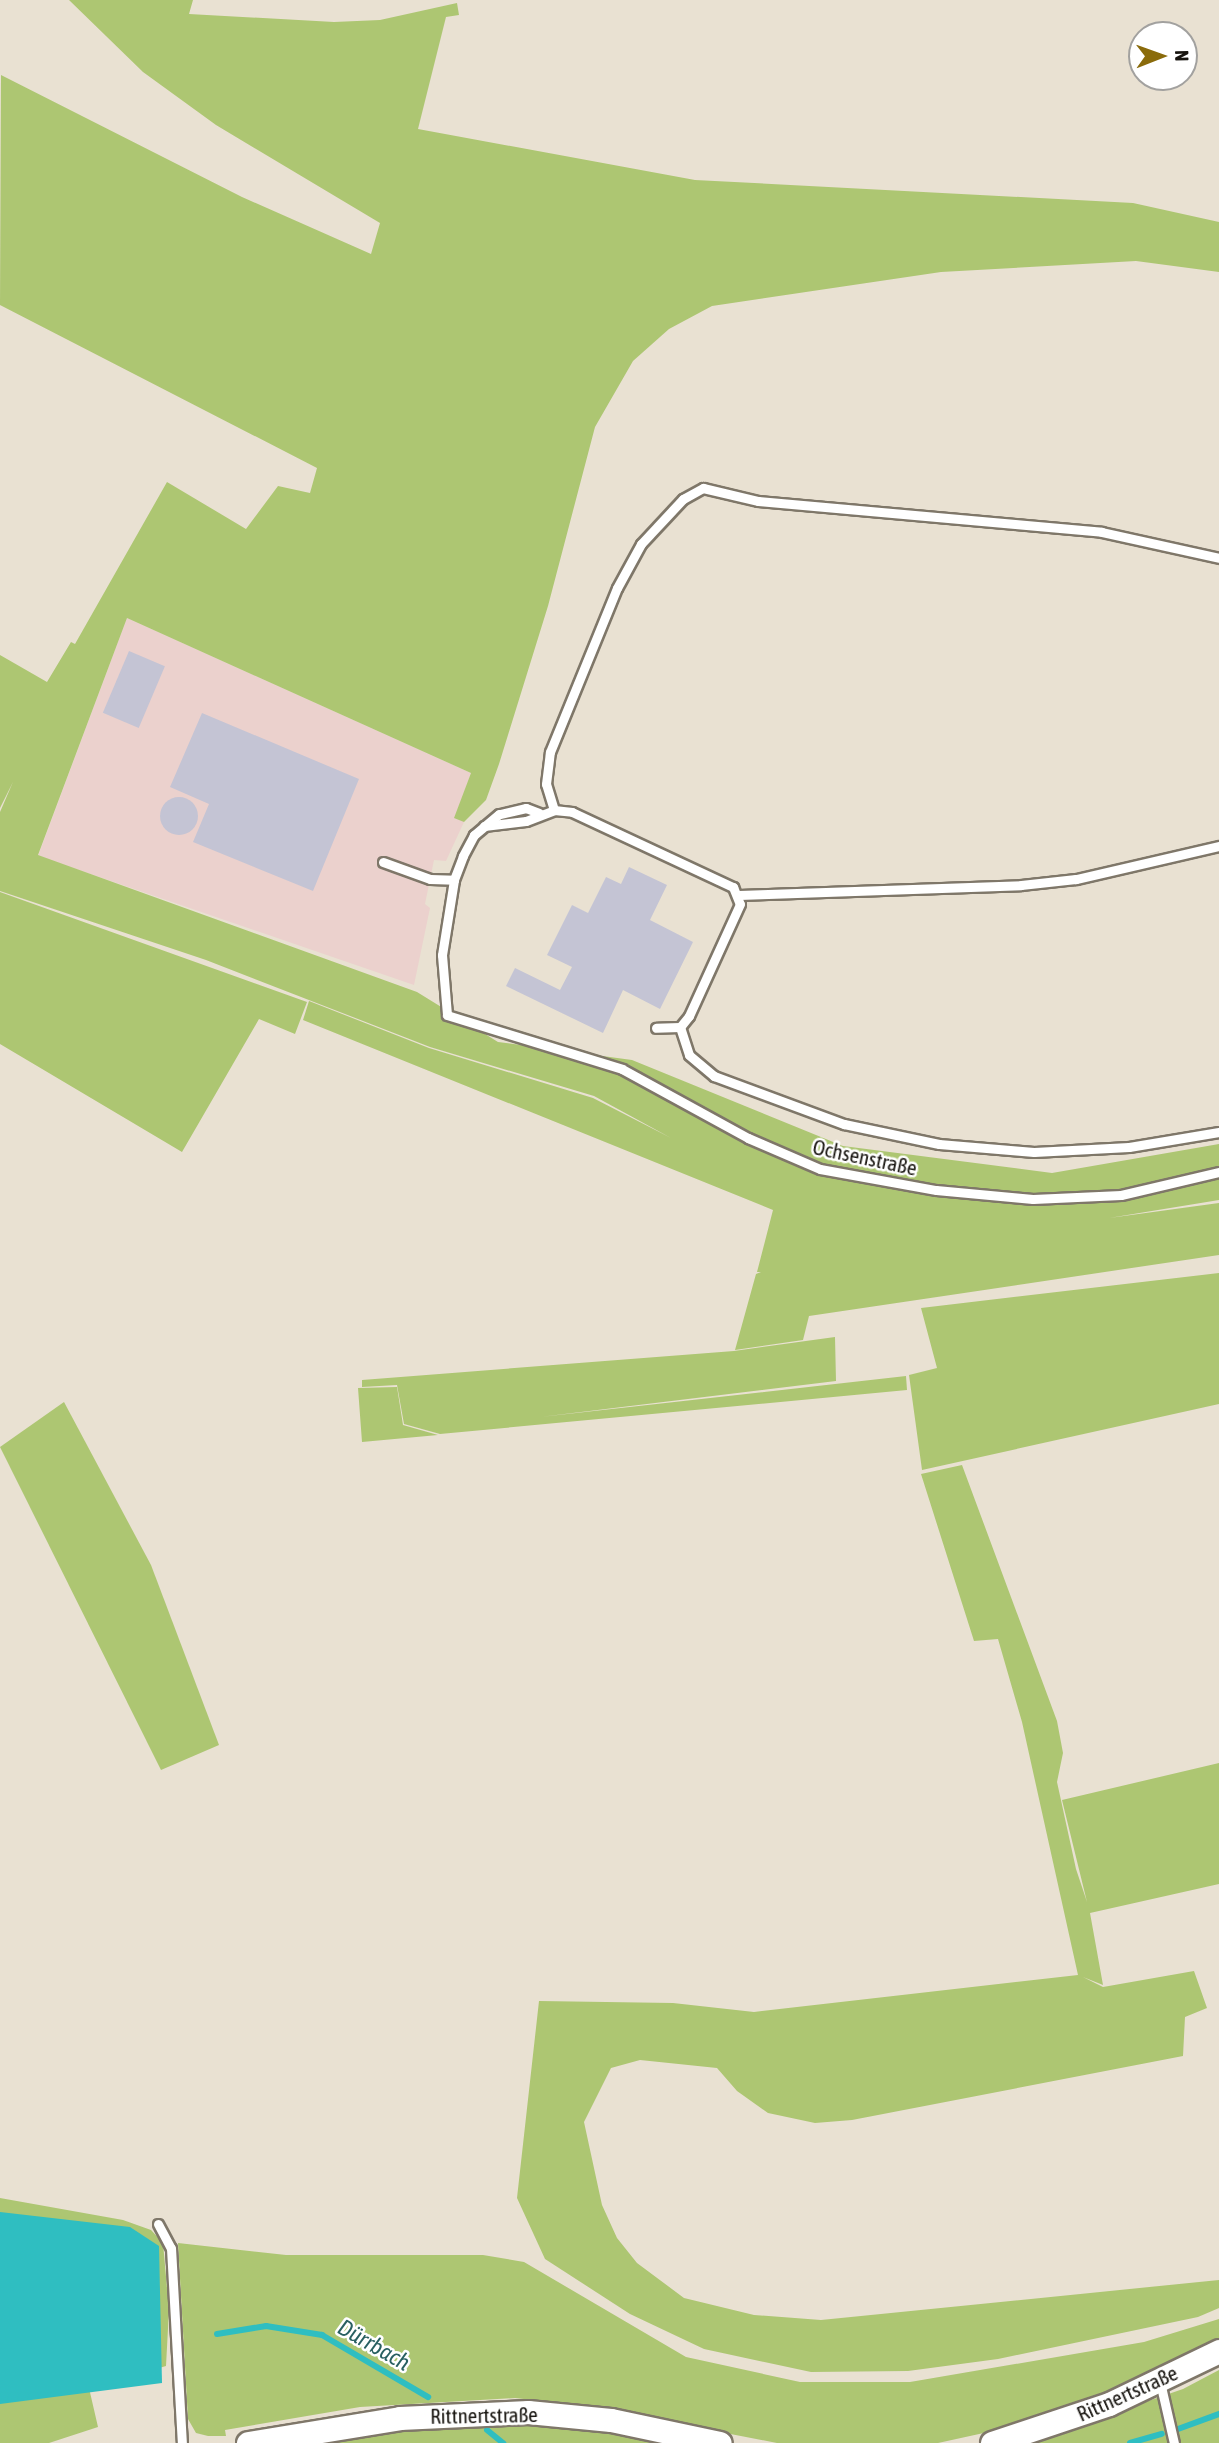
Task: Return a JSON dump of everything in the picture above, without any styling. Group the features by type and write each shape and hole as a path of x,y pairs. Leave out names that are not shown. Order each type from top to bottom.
{"street":[{"name":"Rittnertstraße","path":"992,2443 1055,2424 1160,2380 1219,2351"},
{"name":"Rittnertstraße","path":"248,2443 400,2418 528,2412 611,2420 720,2443"}],"lane":[{"path":"554,810 546,784 550,752 617,588 641,544 683,499 703,488 758,501 1102,532 1219,558"},
{"path":"383,862 430,879 454,880 482,826 509,811 526,808 539,813 554,810 572,812 722,882 739,895 942,891 1034,884 1076,879 1219,846"},
{"name":"Ochsenstraße","path":"454,880 442,955 447,1015 622,1069 748,1138 820,1170 936,1190 1033,1199 1121,1195 1219,1172"},
{"path":"739,895 734,922 680,1027 689,1055 714,1076 844,1124 939,1144 1034,1152 1129,1147 1219,1132"},
{"path":"656,1028 680,1027"},
{"path":"158,2224 171,2248 182,2443"},
{"path":"1160,2380 1174,2443"}],"shaded area":[{"path":"127,618 471,773 455,817 464,822 446,861 434,860 425,904 430,908 414,985 38,856"}],"green space":[{"path":"69,0 193,0 189,14 334,22 380,20 457,3 459,15 446,17 418,129 695,180 1133,203 1219,222 1219,272 1136,261 941,272 712,306 669,329 633,361 595,427 548,606 499,764 486,800 464,822 454,818 471,773 127,618 38,855 417,992 498,1042 632,1060 843,1146 1052,1173 1219,1144 1219,1200 1109,1218 1219,1203 1219,1255 809,1316 803,1340 735,1350 756,1274 761,1272 757,1272 773,1210 303,1020 309,1001 429,1048 593,1098 671,1138 594,1096 430,1047 206,960 0,891 0,812 13,782 0,808 0,655 47,682 71,642 75,644 167,482 246,529 278,486 310,493 317,468 0,305 1,75 242,197 371,254 380,223 216,125 143,72"},
{"path":"0,892 307,1002 295,1034 259,1019 182,1152 0,1044"},
{"path":"1219,1273 1219,1404 922,1470 909,1375 937,1368 921,1308"},
{"path":"835,1337 836,1381 540,1417 906,1376 907,1390 440,1434 404,1424 397,1385 362,1387 362,1380 734,1351"},
{"path":"397,1387 403,1425 438,1435 362,1442 358,1388"},
{"path":"64,1402 151,1565 219,1745 161,1770 0,1447"},
{"path":"962,1465 1057,1721 1063,1753 1057,1782 1076,1869 1087,1902 1062,1800 1219,1763 1219,1884 1090,1913 1103,1985 1083,1977 1103,1987 1194,1971 1207,2008 1185,2017 1183,2056 852,2120 815,2123 768,2113 737,2091 717,2068 640,2060 611,2068 584,2122 602,2205 617,2238 637,2263 684,2298 754,2315 821,2320 1219,2280 1219,2308 1198,2317 998,2359 908,2371 811,2372 704,2349 630,2314 545,2259 517,2198 539,2001 673,2003 754,2012 1078,1975 1022,1722 998,1639 974,1641 921,1474"},
{"path":"0,2198 123,2220 151,2230 163,2243 169,2310 166,2366 89,2388 98,2427 49,2443 0,2443"},
{"path":"178,2243 286,2255 483,2255 524,2262 686,2357 800,2382 910,2382 1144,2342 1219,2319 1219,2341 1093,2400 1029,2423 938,2443 777,2443 586,2406 515,2398 360,2407 225,2430 226,2436 208,2436 196,2433 188,2419"},
{"path":"1219,2370 1219,2443 1026,2443 1183,2389"},
{"path":"507,2419 621,2431 675,2443 300,2443"}],"water":[{"path":"0,2212 130,2227 159,2246 162,2383 0,2404"}],"building":[{"path":"129,651 165,666 139,728 103,713"},
{"path":"202,713 359,779 313,891 193,842 209,804 170,787"},
{"path":"179,797 192,803 198,816 192,829 179,835 166,829 160,816 166,803"},
{"path":"629,867 667,885 650,920 693,942 660,1009 623,990 603,1033 506,986 515,968 560,990 572,967 547,955 572,905 588,913 606,877 621,884"}],"waterway":[{"name":"Dürrbach","path":"217,2334 266,2326 322,2335 428,2397"},
{"name":"Dürrbach","path":"1178,2429 1219,2414"},
{"name":"Dürrbach","path":"487,2430 503,2443"},
{"name":"Dürrbach","path":"1130,2443 1162,2434"}]}
